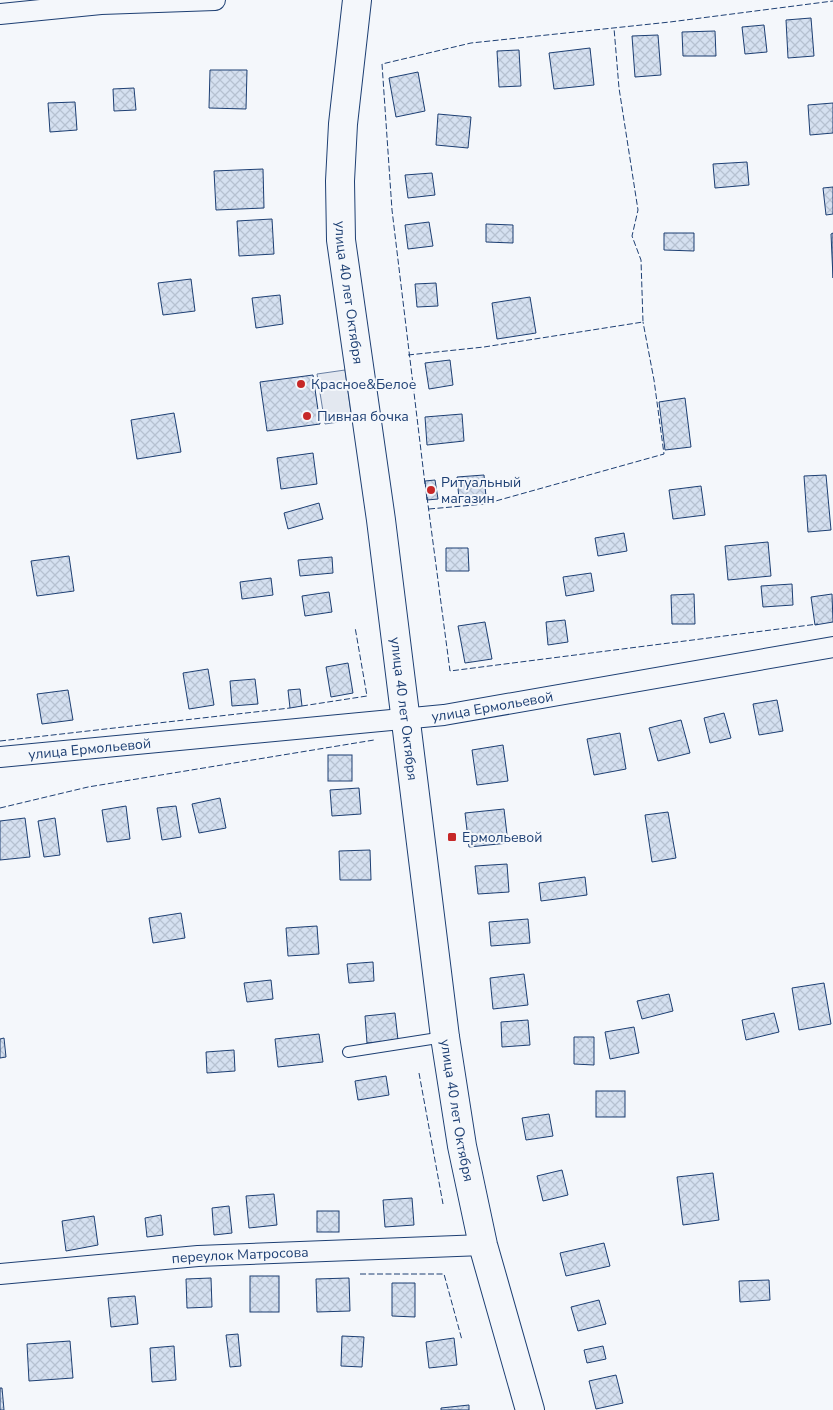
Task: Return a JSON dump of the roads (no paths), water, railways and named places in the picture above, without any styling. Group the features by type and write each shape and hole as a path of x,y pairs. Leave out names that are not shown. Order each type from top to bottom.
{"street":[{"path":"0,14 100,2 215,0"},
{"name":"улица 40 лет Октября","path":"357,0 343,124 340,181 341,240 381,520 404,720 445,1036 462,1146 483,1245 530,1410"},
{"name":"улица Ермольевой","path":"0,757 454,714 833,647"},
{"name":"переулок Матросова","path":"0,1274 198,1256 483,1245"}],"lane":[{"path":"348,1052 445,1036"}],"place":[{"name":"Красное&Белое","path":"301,384"},
{"name":"Пивная бочка","path":"307,416"},
{"name":"Ритуальный магазин","path":"431,490"},
{"name":"Ермольевой","path":"452,837"}]}
